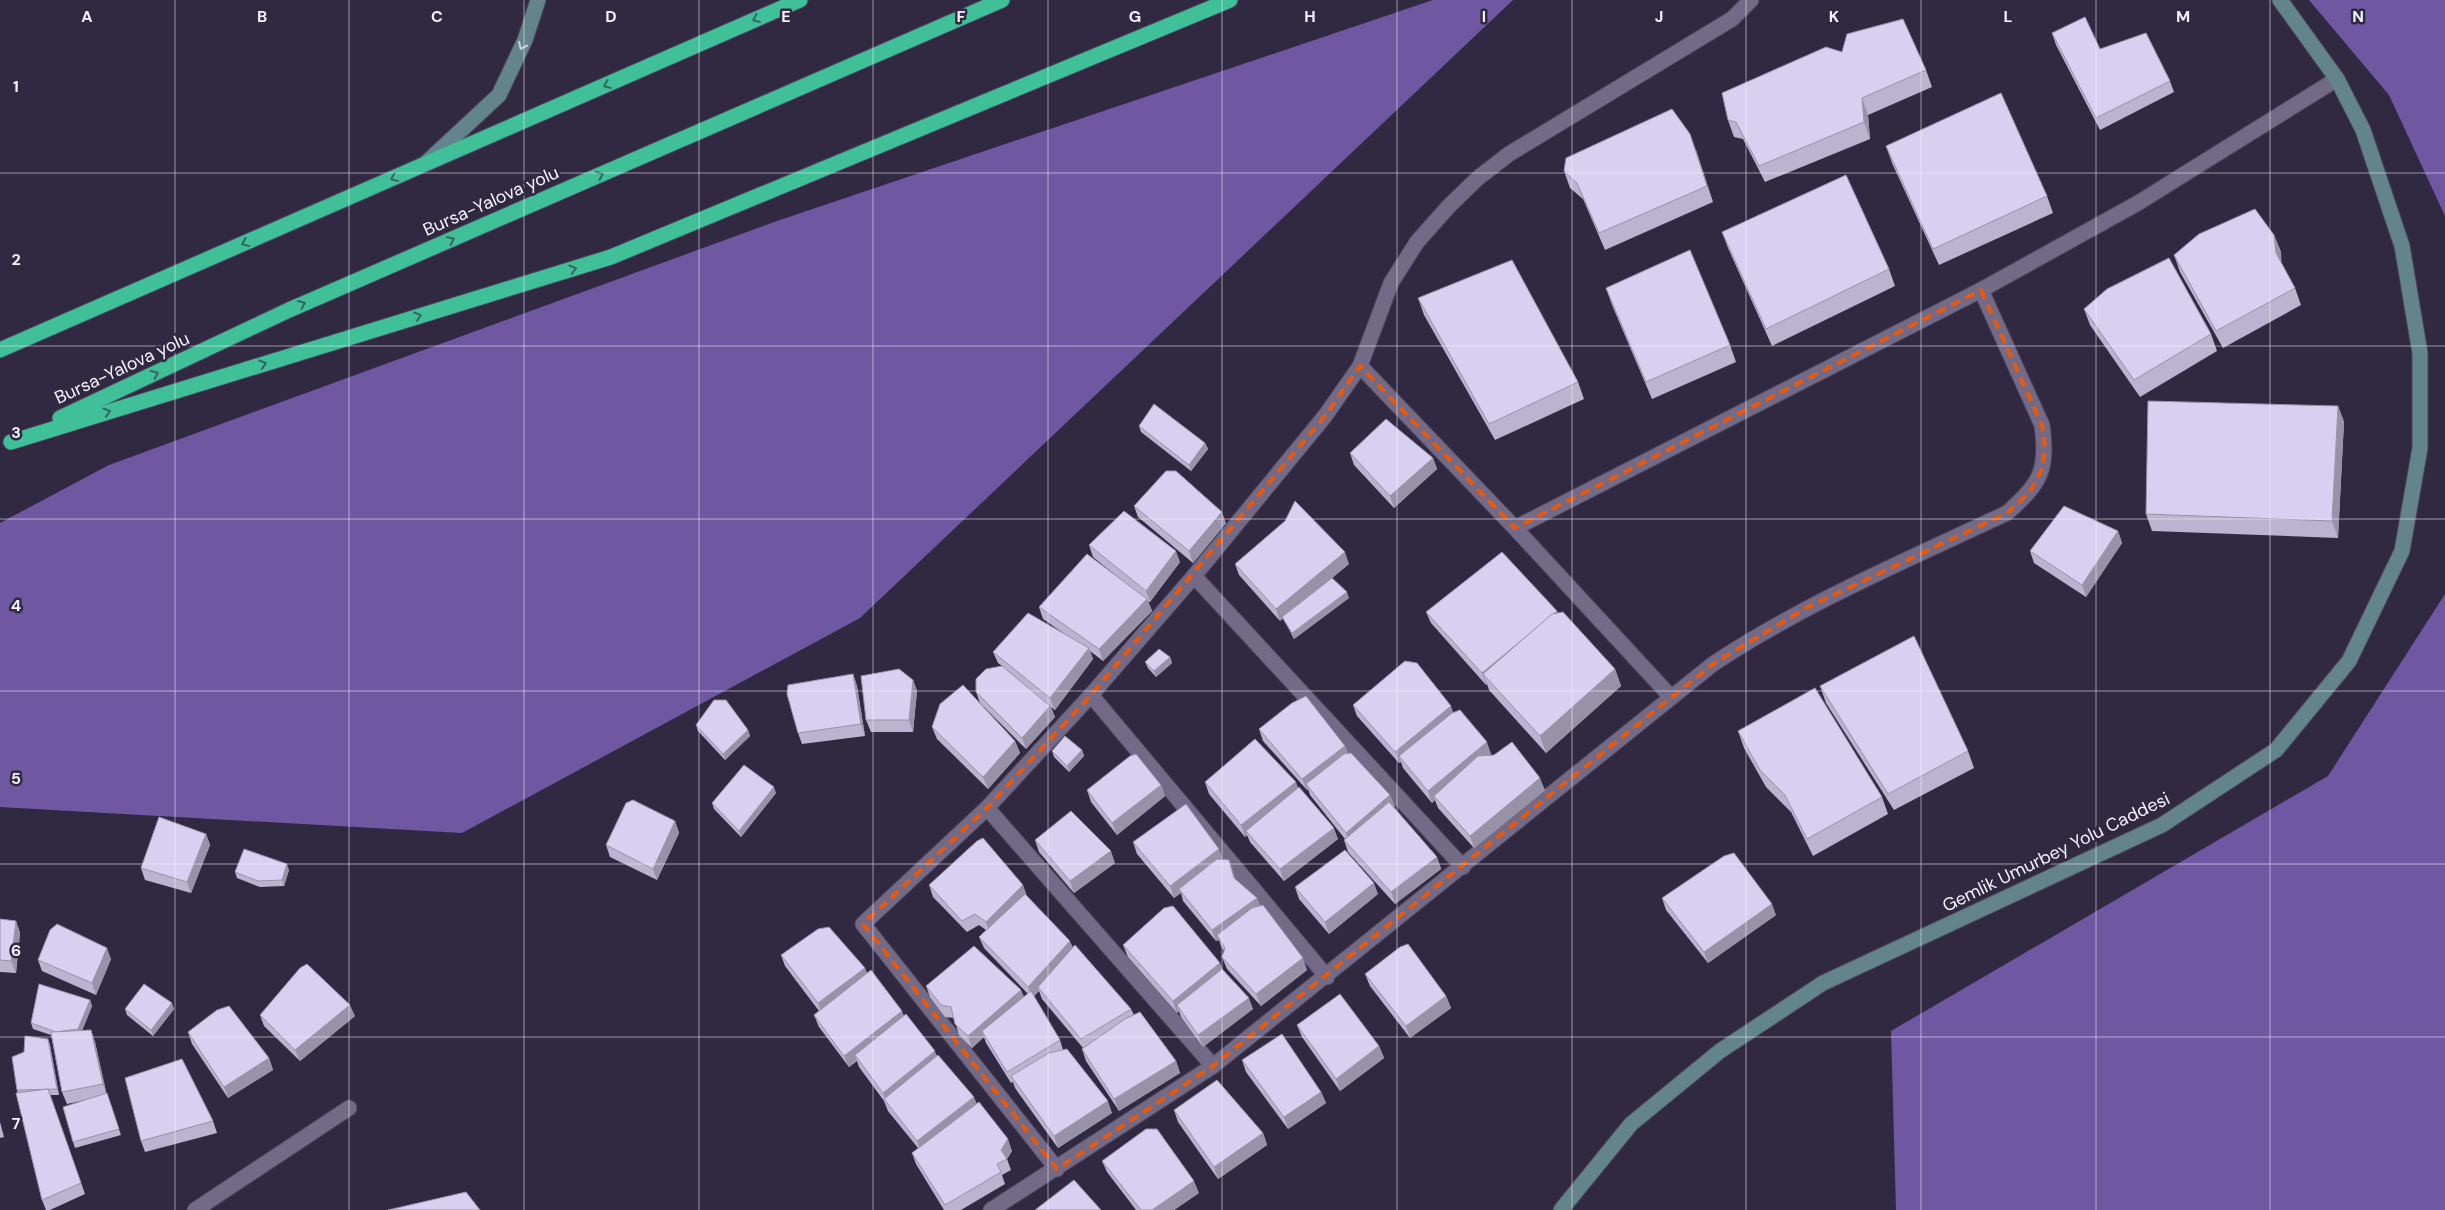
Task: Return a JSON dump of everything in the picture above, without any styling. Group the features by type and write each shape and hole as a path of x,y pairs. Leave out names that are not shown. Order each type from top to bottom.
{"highway":[{"path":"0,350 800,0"},
{"name":"Bursa-Yalova yolu","path":"5,444 289,310 1002,0"},
{"path":"5,444 611,257 1230,0"}],"street":[{"path":"426,164 499,95 526,40 538,0"},
{"path":"1057,1169 863,924 987,808 1091,695 1194,576 1325,416 1360,366 1391,283 1417,242 1449,206 1478,178 1534,139 1732,19 1751,0"},
{"name":"Gemlik Umurbey Yolu Caddesi","path":"1561,1210 1631,1124 1720,1051 1823,983 2162,825 2276,750 2349,661 2402,551 2420,448 2420,353 2402,246 2363,130 2337,79 2280,0"},
{"path":"1515,528 1980,290 2138,203 2337,79"},
{"path":"991,1210 1057,1169 1213,1066 1327,977 1670,697 1757,635 1806,608 2007,513 2030,492 2042,470 2045,448 2042,425 1980,290"},
{"path":"1360,366 1515,528 1670,697"},
{"path":"1194,576 1463,867"},
{"path":"1091,695 1327,977"},
{"path":"987,808 1213,1066"},
{"path":"195,1210 349,1108"}],"highlighted area":[{"path":"1981,290 2042,425 2045,448 2042,469 2030,492 2007,513 1806,608 1713,664 1213,1066 1057,1169 863,924 987,808 1091,695 1325,416 1360,366 1515,528"}],"shaded area":[{"path":"1433,0 1513,0 860,618 462,833 0,807 0,523 109,465 777,221"},
{"path":"2309,0 2445,0 2445,216 2389,95"},
{"path":"2445,594 2445,1210 1896,1210 1891,1031 2328,776"}],"building":[{"path":"2085,17 2100,49 2146,33 2170,81 2096,118 2052,33"},
{"path":"1903,19 1926,70 1862,98 1864,122 1759,166 1736,122 1728,120 1722,93 1826,47 1842,52 1847,34"},
{"path":"2001,93 2047,196 1933,249 1886,146"},
{"path":"1672,109 1690,134 1707,186 1599,233 1577,183 1564,171 1566,158"},
{"path":"1846,175 1889,269 1766,329 1722,232"},
{"path":"2255,209 2274,235 2276,253 2295,288 2216,331 2174,255 2199,234"},
{"path":"1690,250 1730,345 1646,382 1606,288"},
{"path":"2169,258 2211,334 2134,380 2084,309 2107,289"},
{"path":"1512,260 1578,382 1489,424 1418,298"},
{"path":"2148,401 2338,406 2332,521 2146,514"},
{"path":"1154,404 1205,443 1189,465 1139,426"},
{"path":"1386,419 1433,458 1390,496 1350,453"},
{"path":"1166,471 1176,471 1222,512 1189,551 1134,506"},
{"path":"1295,501 1345,552 1276,609 1235,564 1285,521"},
{"path":"2064,506 2118,531 2082,585 2030,551"},
{"path":"1124,511 1176,551 1146,591 1089,545"},
{"path":"1502,552 1557,611 1482,673 1426,612"},
{"path":"1087,554 1147,599 1099,649 1039,607"},
{"path":"1332,578 1347,592 1292,633 1282,617"},
{"path":"1563,612 1615,669 1540,736 1483,674 1552,614"},
{"path":"1028,613 1089,648 1050,698 993,652"},
{"path":"1914,636 1968,751 1888,794 1820,686"},
{"path":"1159,649 1170,657 1154,671 1145,662"},
{"path":"1405,661 1417,663 1451,706 1395,752 1353,705"},
{"path":"1002,666 1050,706 1022,738 976,692 976,679 986,669"},
{"path":"899,669 913,680 909,720 866,720 861,676"},
{"path":"853,674 861,724 798,733 787,694 788,685"},
{"path":"963,685 1015,741 983,777 932,727 940,704"},
{"path":"1815,688 1882,797 1807,839 1785,795 1760,770 1738,731"},
{"path":"1306,696 1345,746 1302,779 1259,729 1292,703"},
{"path":"714,700 726,700 748,730 723,754 696,725"},
{"path":"1460,710 1487,742 1428,791 1399,756 1452,713"},
{"path":"1065,736 1082,750 1067,766 1052,751"},
{"path":"1255,739 1296,782 1241,825 1205,782"},
{"path":"1512,742 1540,778 1470,836 1434,796 1478,756 1494,755"},
{"path":"1351,753 1390,795 1346,833 1306,784 1344,754"},
{"path":"1136,754 1161,785 1112,823 1087,790 1130,756"},
{"path":"744,765 774,787 739,831 712,803"},
{"path":"1299,787 1334,828 1280,869 1246,831"},
{"path":"633,800 675,821 653,869 606,845 626,803"},
{"path":"1389,802 1437,857 1391,892 1344,840"},
{"path":"1186,804 1219,849 1170,886 1133,842"},
{"path":"1071,811 1111,851 1070,881 1035,840"},
{"path":"159,817 206,834 187,882 141,868"},
{"path":"983,838 1023,885 986,922 975,914 962,921 929,885 977,841"},
{"path":"244,849 287,864 282,880 258,881 235,872"},
{"path":"1345,850 1374,883 1325,922 1295,887"},
{"path":"1734,853 1772,904 1704,952 1662,898 1724,856"},
{"path":"1217,859 1229,860 1234,878 1257,898 1212,930 1179,889"},
{"path":"1025,894 1070,941 1028,987 979,937"},
{"path":"1263,905 1303,958 1256,994 1222,957 1225,948 1217,935 1252,908"},
{"path":"1173,906 1220,963 1173,1001 1123,945 1164,908"},
{"path":"0,919 16,921 11,961 0,960"},
{"path":"57,924 107,948 92,983 38,960 50,930"},
{"path":"829,927 865,968 818,1003 781,955 818,929"},
{"path":"1408,944 1446,996 1406,1026 1365,974 1400,947"},
{"path":"1075,945 1131,1009 1081,1039 1038,987"},
{"path":"974,946 1021,990 968,1036 955,1024 951,1007 941,1005 926,986"},
{"path":"307,964 350,1005 295,1050 260,1015 300,968"},
{"path":"1222,969 1249,998 1198,1035 1177,1005"},
{"path":"871,970 902,1011 844,1056 814,1015"},
{"path":"39,984 90,1000 78,1029 56,1032 31,1023"},
{"path":"144,984 172,1003 151,1030 125,1009"},
{"path":"1031,991 1060,1040 1007,1072 982,1031"},
{"path":"1340,994 1379,1046 1336,1079 1297,1025"},
{"path":"229,1006 269,1058 224,1087 188,1032 217,1010"},
{"path":"1140,1012 1176,1061 1114,1099 1082,1049 1125,1019"},
{"path":"906,1014 935,1051 883,1093 855,1055"},
{"path":"91,1030 103,1084 62,1092 51,1032"},
{"path":"1282,1034 1321,1092 1284,1117 1242,1060"},
{"path":"25,1036 48,1039 57,1089 17,1090 12,1057 24,1052"},
{"path":"1067,1049 1108,1101 1054,1136 1011,1076 1049,1053"},
{"path":"938,1055 974,1097 917,1141 884,1099"},
{"path":"182,1059 213,1121 141,1141 125,1078"},
{"path":"1217,1080 1263,1133 1214,1167 1174,1110"},
{"path":"48,1089 81,1183 42,1200 16,1093"},
{"path":"107,1093 119,1129 73,1142 63,1107"},
{"path":"979,1102 1008,1139 1001,1150 1007,1159 997,1164 1001,1172 945,1205 912,1153"},
{"path":"1146,1129 1157,1129 1194,1181 1152,1210 1141,1210 1102,1161"},
{"path":"1074,1180 1101,1210 1035,1210"},
{"path":"466,1192 480,1210 388,1210"}]}
